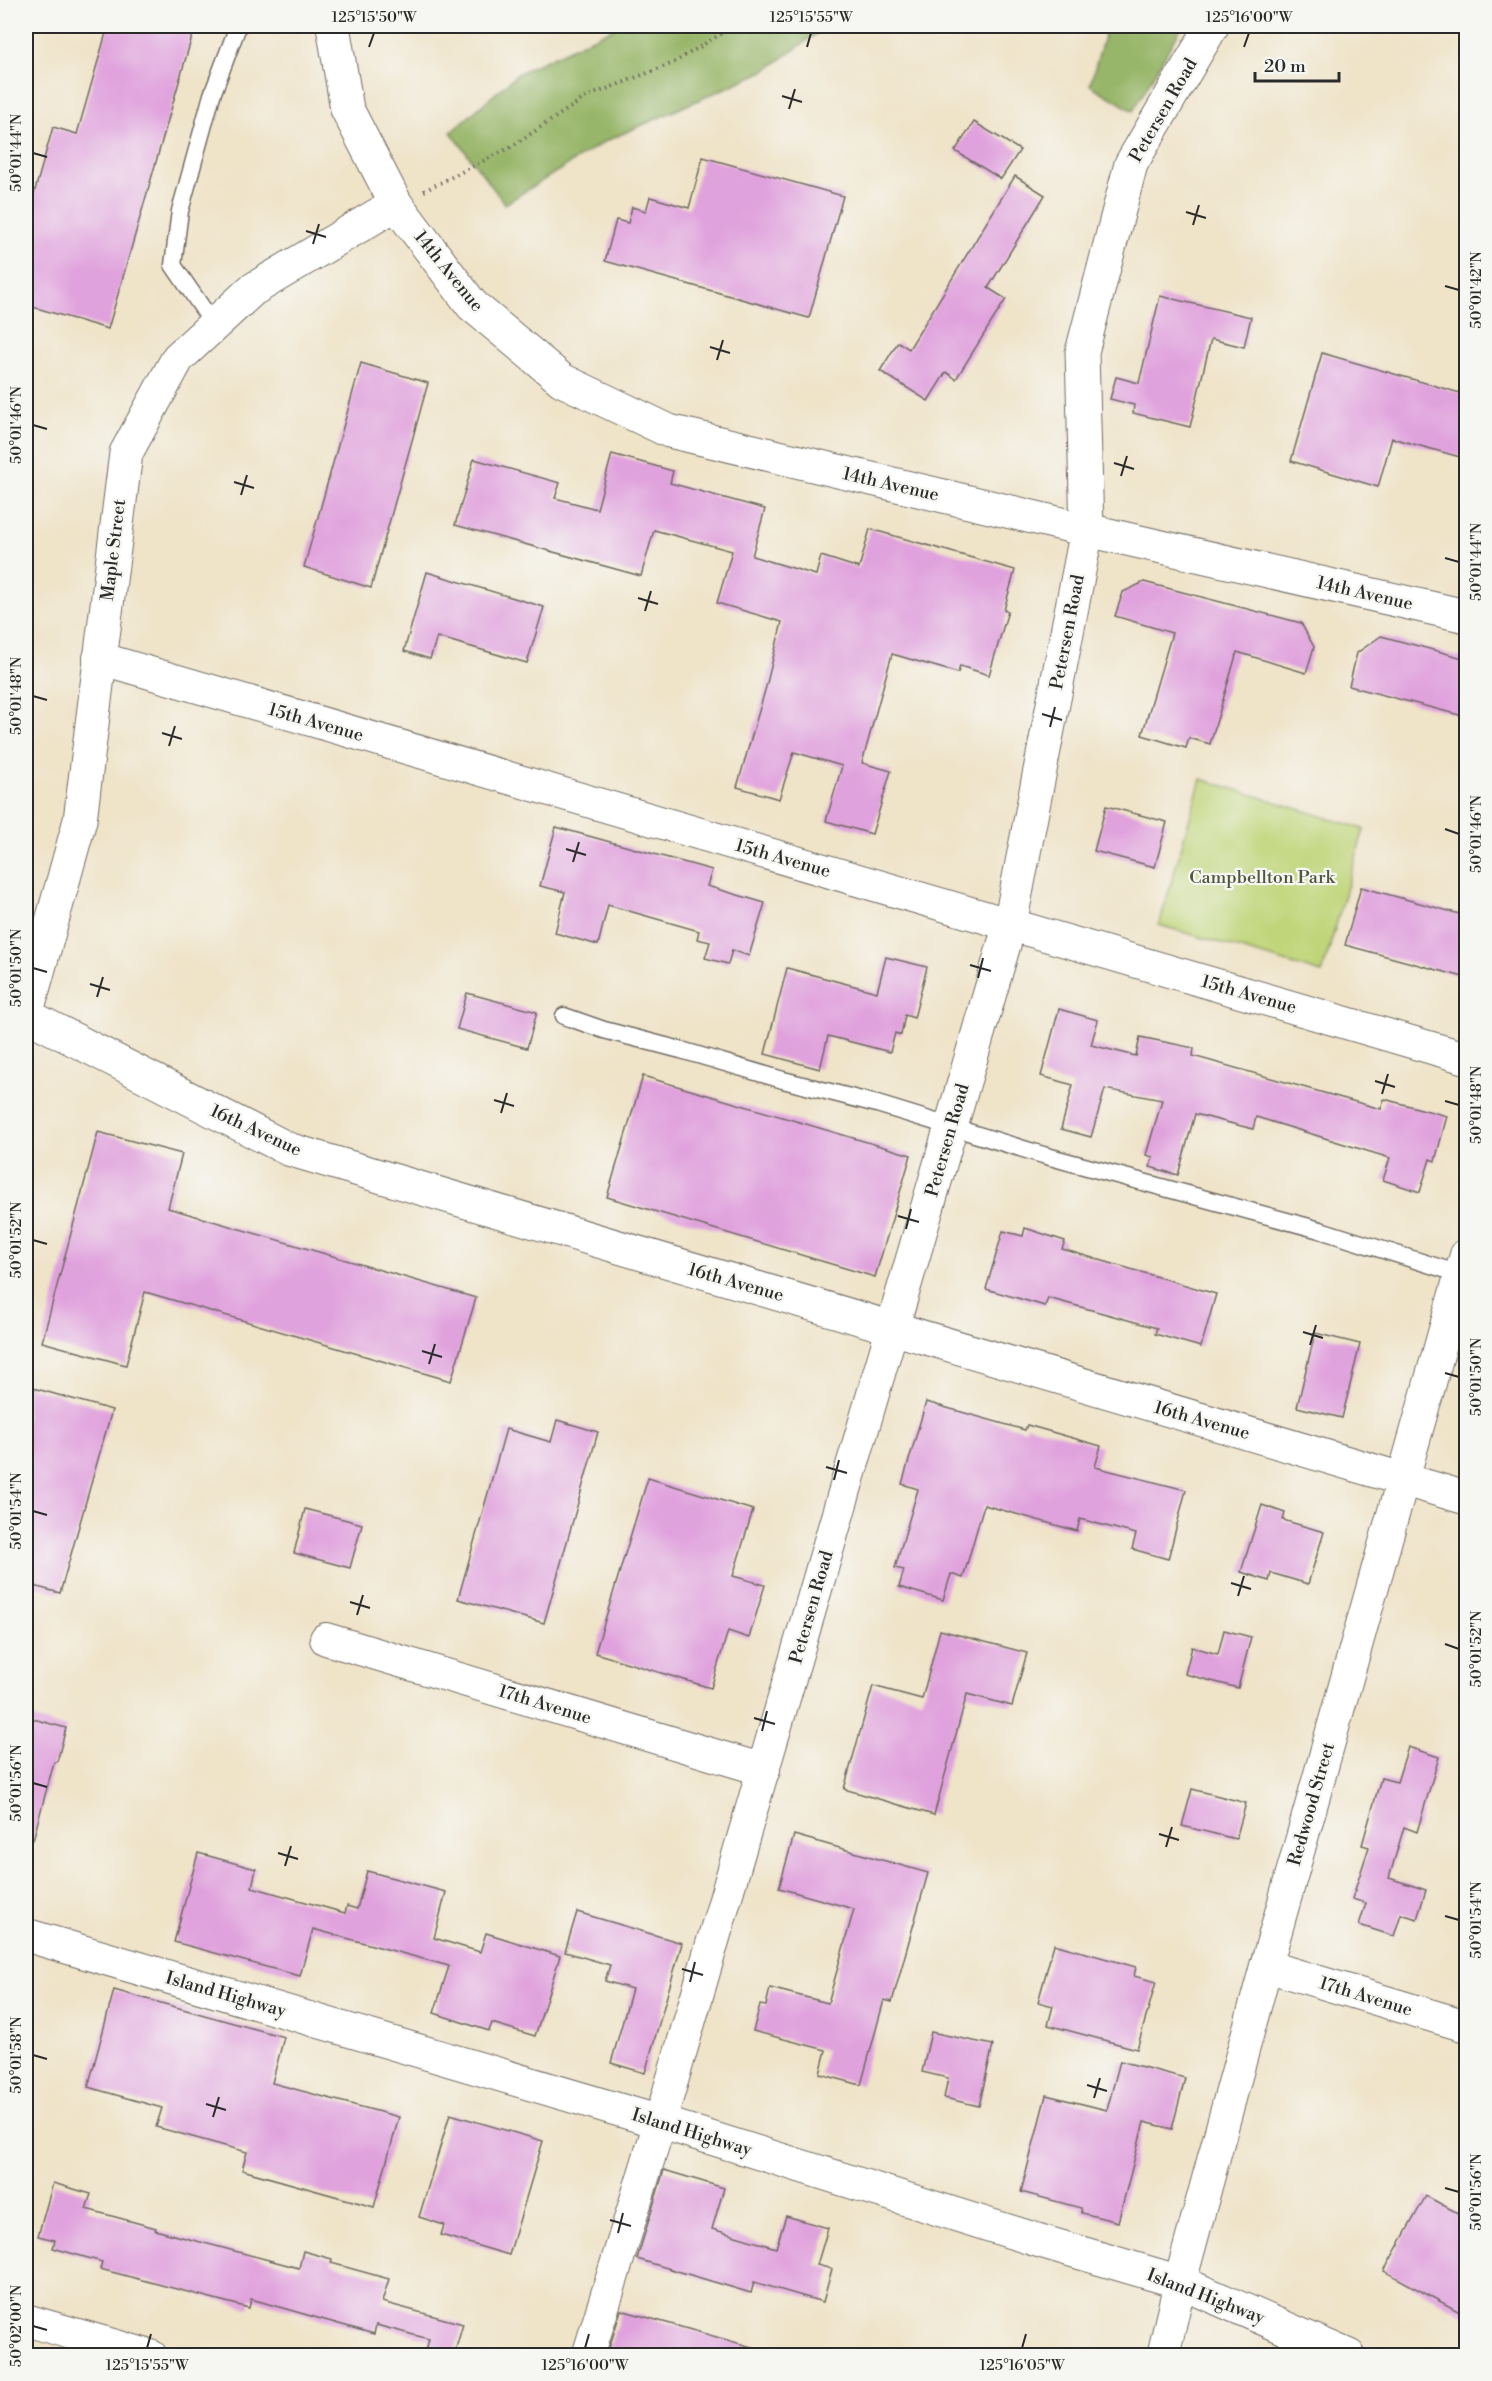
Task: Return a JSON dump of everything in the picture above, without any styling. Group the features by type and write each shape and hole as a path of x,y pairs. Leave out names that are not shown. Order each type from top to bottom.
{"street":[{"name":"14th Avenue","path":"333,26 347,109 396,204 472,305 562,380 669,431 1087,530 1467,616"},
{"name":"Petersen Road","path":"588,2355 660,2122 764,1770 1010,924 1087,530 1082,352 1131,164 1212,26"},
{"name":"Maple Street","path":"26,1015 80,820 126,453 178,358 252,290 396,204"},
{"name":"15th Avenue","path":"99,658 1467,1058"},
{"name":"16th Avenue","path":"26,1015 288,1149 1467,1498"},
{"name":"Redwood Street","path":"1163,2355 1180,2282 1266,1966 1465,1268"},
{"name":"17th Avenue","path":"326,1639 764,1770"},
{"name":"Island Highway","path":"26,1935 660,2122 1037,2240 1180,2282 1349,2355"},
{"name":"17th Avenue","path":"1266,1966 1467,2026"},
{"path":"26,2320 151,2355"}],"lane":[{"path":"214,325 173,265 180,211 212,95 238,26"},
{"path":"564,1016 604,1030 877,1104 1043,1155 1465,1268"}],"path":[{"path":"396,204 511,147 586,97 673,63 734,26"}],"green space":[{"path":"618,26 827,26 766,70 604,142 505,204 451,132 519,73"},
{"path":"1107,26 1182,26 1133,111 1090,85"},
{"name":"Campbellton Park","path":"1201,779 1364,829 1322,973 1159,925"}],"building":[{"path":"108,26 195,26 108,329 26,305 26,222 53,127 77,134"},
{"path":"974,122 1020,150 1001,179 955,151"},
{"path":"703,157 843,196 809,318 605,261 616,220 628,223 632,207 646,211 650,197 689,208"},
{"path":"1015,176 1045,195 988,288 1006,299 956,379 946,372 928,401 880,371 898,342 909,349"},
{"path":"1160,296 1251,317 1244,347 1211,339 1190,427 1133,413 1134,405 1110,399 1116,377 1139,383"},
{"path":"1322,353 1467,395 1467,459 1392,438 1378,487 1291,461"},
{"path":"361,363 428,383 371,588 304,567"},
{"path":"612,454 673,471 670,483 765,509 752,556 816,575 821,556 859,568 870,529 1015,570 1004,610 1008,611 989,675 960,666 958,673 892,654 862,763 891,771 872,834 826,821 842,766 794,752 779,799 737,787 782,622 717,603 732,551 654,530 641,576 455,525 474,459 560,483 555,498 597,509"},
{"path":"427,572 544,607 527,663 437,637 430,659 404,651"},
{"path":"1144,582 1301,623 1314,647 1306,673 1237,652 1210,744 1189,738 1186,748 1142,735 1172,633 1115,616 1123,592"},
{"path":"1381,636 1467,659 1467,717 1349,686 1357,653"},
{"path":"1106,806 1167,822 1155,867 1094,851"},
{"path":"556,827 712,870 707,886 765,903 749,956 732,950 728,964 705,958 710,942 697,939 699,931 608,905 598,945 555,933 565,892 540,886"},
{"path":"1361,887 1467,916 1467,978 1345,945"},
{"path":"886,957 927,967 914,1018 905,1015 901,1035 895,1033 890,1052 828,1036 820,1069 765,1054 787,968 877,992"},
{"path":"467,993 537,1012 527,1048 457,1029"},
{"path":"1059,1009 1098,1020 1091,1045 1136,1056 1140,1037 1194,1048 1193,1056 1381,1109 1384,1099 1447,1116 1435,1161 1430,1159 1420,1192 1383,1180 1390,1158 1256,1117 1253,1129 1195,1114 1178,1175 1150,1167 1153,1157 1146,1155 1162,1100 1105,1089 1091,1137 1061,1129 1073,1085 1041,1076"},
{"path":"643,1076 911,1155 875,1277 607,1197"},
{"path":"98,1132 182,1154 168,1208 476,1298 451,1381 145,1292 126,1365 42,1342"},
{"path":"1025,1228 1065,1241 1062,1249 1216,1294 1201,1347 1155,1334 1157,1328 1048,1298 1045,1306 986,1289 1003,1231 1023,1236"},
{"path":"1315,1333 1360,1344 1342,1418 1297,1407"},
{"path":"26,1386 112,1410 60,1593 26,1584"},
{"path":"926,1402 1025,1430 1027,1425 1101,1446 1095,1467 1186,1490 1168,1559 1132,1549 1136,1534 1080,1519 1077,1531 984,1505 963,1578 951,1574 943,1600 899,1587 904,1570 895,1568 918,1489 902,1484"},
{"path":"557,1420 598,1432 544,1623 458,1599 506,1429 551,1442"},
{"path":"648,1478 753,1510 733,1576 765,1585 749,1638 728,1631 711,1688 595,1653"},
{"path":"1262,1505 1285,1513 1283,1520 1324,1532 1308,1584 1271,1573 1269,1581 1241,1572"},
{"path":"305,1509 362,1524 350,1568 294,1553"},
{"path":"940,1630 1027,1653 1012,1706 967,1694 934,1815 844,1789 873,1686 922,1699"},
{"path":"1224,1630 1251,1637 1238,1688 1185,1674 1192,1647 1218,1654"},
{"path":"26,1717 66,1728 57,1762 54,1762 33,1840 26,1839"},
{"path":"1408,1747 1439,1757 1417,1832 1404,1827 1389,1878 1426,1890 1417,1919 1401,1914 1394,1936 1359,1925 1366,1903 1352,1899 1369,1847 1362,1845 1381,1778 1397,1782"},
{"path":"1192,1789 1246,1803 1236,1839 1182,1826"},
{"path":"794,1835 928,1873 892,2002 884,2000 861,2085 820,2074 826,2050 753,2031 760,2005 766,2006 770,1988 828,2003 854,1909 779,1888"},
{"path":"198,1853 256,1869 252,1887 345,1913 347,1906 357,1909 367,1871 446,1892 434,1938 480,1952 486,1933 560,1956 535,2036 492,2023 489,2031 434,2013 449,1966 313,1929 300,1976 174,1942"},
{"path":"577,1912 682,1943 645,2073 611,2063 632,1989 605,1981 610,1965 565,1952"},
{"path":"1054,1944 1136,1967 1134,1976 1156,1982 1137,2049 1048,2025 1053,2006 1038,2002"},
{"path":"114,1990 284,2037 272,2083 399,2117 374,2207 242,2170 247,2152 156,2127 162,2108 88,2087"},
{"path":"931,2032 993,2045 979,2106 944,2098 948,2078 922,2072"},
{"path":"1120,2061 1185,2078 1172,2129 1144,2122 1118,2222 1082,2213 1081,2208 1021,2192 1046,2095 1107,2110"},
{"path":"450,2114 543,2141 509,2255 441,2235 444,2225 419,2217"},
{"path":"664,2170 724,2188 712,2229 776,2248 786,2216 828,2228 817,2265 832,2269 823,2302 754,2282 751,2293 637,2259"},
{"path":"53,2183 91,2194 86,2209 156,2228 155,2230 299,2268 303,2251 332,2259 331,2263 389,2279 382,2302 463,2324 454,2355 425,2355 429,2339 376,2325 374,2334 251,2299 249,2308 100,2269 102,2262 53,2248 55,2240 38,2236"},
{"path":"1426,2196 1467,2218 1467,2316 1384,2271"},
{"path":"621,2310 759,2349 758,2355 607,2355"}]}
